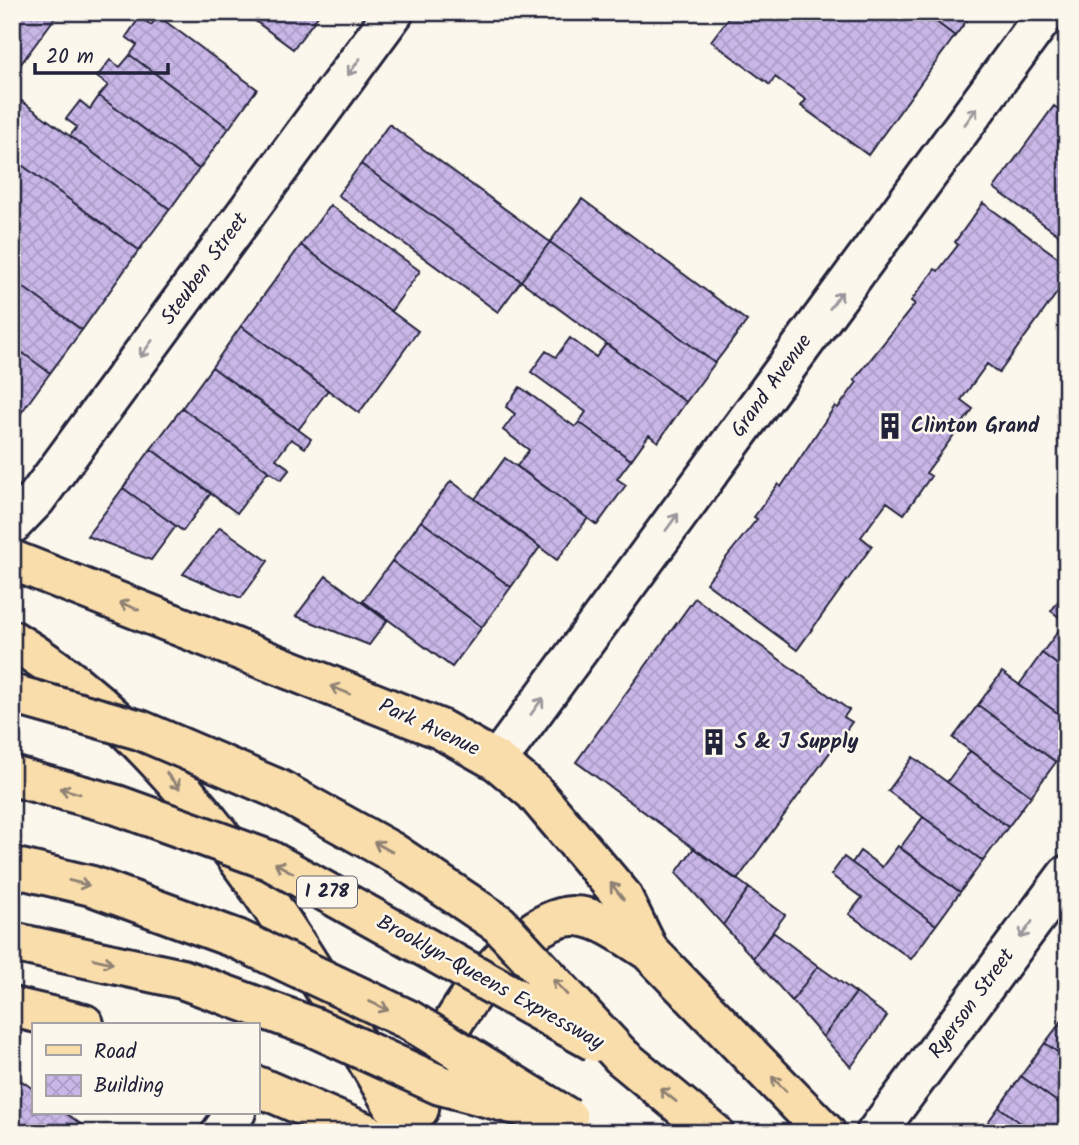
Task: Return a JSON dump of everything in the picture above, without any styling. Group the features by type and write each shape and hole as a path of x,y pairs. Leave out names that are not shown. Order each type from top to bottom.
{"main road":[{"name":"Park Avenue","path":"12,560 440,729 497,761 534,792 622,896 649,951 826,1133"},
{"path":"12,640 72,682 135,740 167,773 242,864 335,1004 409,1133"},
{"path":"12,694 140,730 278,789 392,852 499,924 622,1057"},
{"name":"Brooklyn-Queens Expressway","path":"12,776 117,805 269,860 622,1057 714,1133"},
{"path":"12,867 92,886 237,939 409,1020 577,1126"},
{"path":"420,1133 421,1092 429,1064 444,1037 489,974 530,935 558,919 582,916 603,923 649,951"},
{"path":"12,942 182,979 313,1027 440,1085 577,1126"},
{"path":"12,1007 80,1023"},
{"path":"259,1087 366,1133"}],"street":[{"name":"Steuben Street","path":"12,524 36,499 394,12"},
{"name":"Grand Avenue","path":"497,761 1047,12"},
{"name":"Ryerson Street","path":"876,1133 1067,875"},
{"path":"221,1133 235,1114"}],"building":[{"path":"12,12 59,12 12,76"},
{"path":"243,12 321,12 293,49"},
{"path":"733,12 923,12 955,36 868,155 801,106 806,100 775,77 770,85 711,41"},
{"path":"923,12 973,12 955,36"},
{"path":"158,16 257,89 229,128 130,55 137,45 126,37 140,17 151,25"},
{"path":"130,55 229,128 199,169 99,96 108,85 97,77 110,60 120,67"},
{"path":"12,94 170,209 139,250 12,158"},
{"path":"99,96 199,169 170,209 70,136 77,127 66,119 80,101 90,109"},
{"path":"1054,106 1067,115 1067,241 994,188"},
{"path":"389,124 550,242 521,281 361,164"},
{"path":"12,158 139,250 82,330 12,279"},
{"path":"361,164 521,281 498,312 338,195"},
{"path":"582,199 747,321 715,363 550,242"},
{"name":"Clinton Grand","path":"983,203 1067,264 1067,279 999,373 987,364 961,400 973,409 926,473 931,476 904,514 887,502 861,537 872,546 797,650 706,583 757,519 754,517 778,484 781,487 835,406 838,408 857,382 854,380 915,304 911,301 935,269 938,271 958,245 955,242"},
{"path":"330,205 420,271 391,311 301,245"},
{"path":"550,242 715,363 686,402 521,281"},
{"path":"301,245 418,331 359,413 241,326"},
{"path":"12,279 82,330 50,373 12,345"},
{"path":"241,326 328,390 298,430 212,367"},
{"path":"570,338 596,357 606,344 686,402 658,442 649,435 631,460 579,422 586,412 531,372 546,351 556,357"},
{"path":"12,345 50,373 21,413 12,407"},
{"path":"212,367 311,439 305,448 291,439 276,459 290,469 281,480 182,408"},
{"path":"520,387 575,427 579,422 631,460 617,479 626,485 597,525 517,466 529,450 503,430 515,414 506,407"},
{"path":"12,407 21,413 12,424"},
{"path":"182,408 268,471 237,513 151,449"},
{"path":"151,449 211,493 183,531 123,488"},
{"path":"505,458 588,518 557,560 475,499"},
{"path":"451,481 540,547 511,587 421,521"},
{"path":"123,488 176,526 151,560 87,536"},
{"path":"421,521 511,587 482,627 392,561"},
{"path":"220,527 268,561 241,598 183,574"},
{"path":"392,561 482,627 452,667 363,601"},
{"path":"326,576 387,621 369,645 296,616"},
{"path":"1067,590 1067,623 1051,611"},
{"name":"S & J Supply","path":"695,598 849,710 844,717 852,722 737,880 576,762"},
{"path":"1065,622 1067,623 1067,672 1042,653"},
{"path":"1042,653 1067,672 1067,720 1019,685"},
{"path":"1002,672 1067,720 1067,747 1056,762 978,705"},
{"path":"978,705 1056,762 1031,796 953,738"},
{"path":"970,751 1031,796 1008,827 947,782"},
{"path":"913,757 1008,827 983,861 888,791"},
{"path":"923,817 983,861 960,892 900,848"},
{"path":"898,846 960,892 936,925 852,863 860,851 882,867"},
{"path":"694,848 749,888 723,925 676,873"},
{"path":"844,857 936,925 911,959 849,914 862,898 831,875"},
{"path":"749,888 785,915 753,958 723,925"},
{"path":"773,932 818,966 792,1001 753,958"},
{"path":"818,966 856,993 823,1037 792,1001"},
{"path":"856,993 887,1016 851,1067 823,1037"},
{"path":"1067,1014 1067,1059 1045,1043"},
{"path":"1045,1043 1067,1059 1067,1109 1021,1076"},
{"path":"12,1074 32,1088 32,1114 67,1114 86,1128 82,1133 12,1133"},
{"path":"1021,1076 1067,1109 1067,1133 1034,1133 999,1107"},
{"path":"999,1107 1034,1133 980,1133"}],"place":[{"name":"Clinton Grand","path":"890,426"},
{"name":"S & J Supply","path":"714,742"}]}
